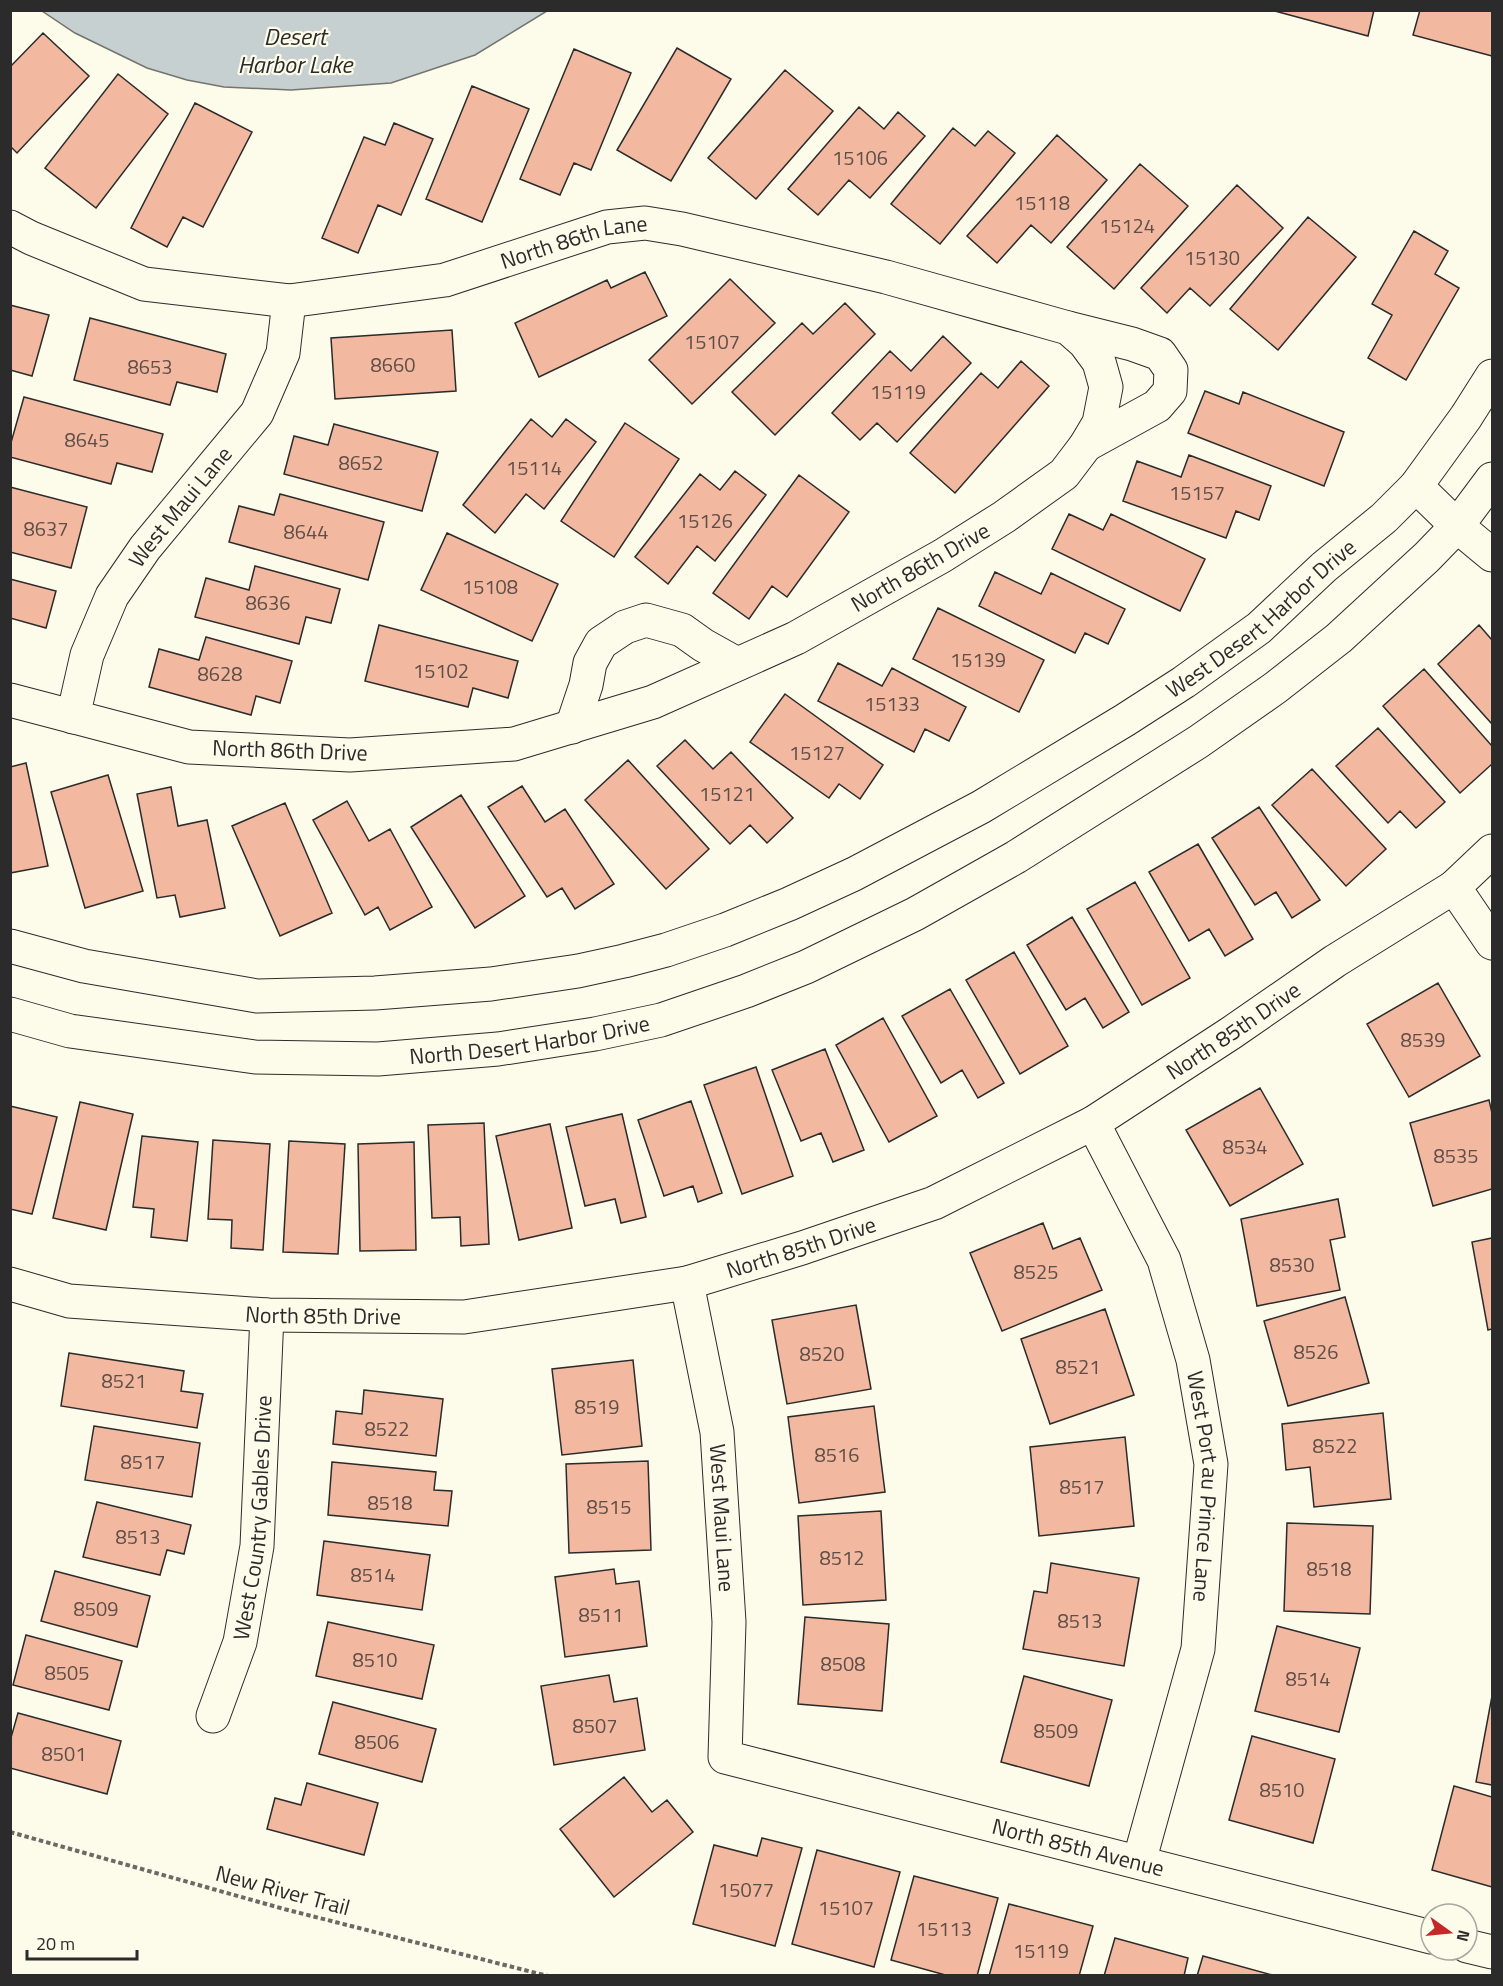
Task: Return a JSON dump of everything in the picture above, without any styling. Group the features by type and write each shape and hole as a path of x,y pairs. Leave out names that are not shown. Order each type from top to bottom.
{"street":[{"name":"North 86th Lane","path":"10,227 31,238 144,284 289,301 445,280 607,227 645,223 682,229 886,277 1068,328 1085,343 1099,362 1106,387"},
{"name":"West Maui Lane","path":"73,717 87,655 112,596 145,548 257,413 283,353 289,301"},
{"name":"North 86th Drive","path":"1068,328 1132,344 1160,354 1171,370 1170,391 1157,406 1086,445"},
{"name":"West Desert Harbor Drive","path":"10,946 84,966 257,996 375,993 491,984 578,971 624,961 666,950 724,930 855,874 981,807 1125,720 1184,682 1259,628 1324,567 1384,518 1416,486 1466,417 1492,376"},
{"name":"North 86th Drive","path":"10,700 189,747 350,755 514,744 653,702 796,638 960,545 1064,474 1099,423 1106,387"},
{"path":"1457,526 1492,479"},
{"path":"1416,486 1457,526 1492,555"},
{"name":"North Desert Harbor Drive","path":"10,1014 70,1030 255,1057 378,1059 498,1049 595,1034 661,1020 746,991 806,967 905,920 1016,857 1198,742 1275,688 1339,638 1427,557 1457,526"},
{"path":"572,727 586,685 590,663 601,643 625,627 646,620 682,630 737,664"},
{"name":"North 85th Drive","path":"10,1284 69,1301 267,1315 464,1317 687,1282 802,1248 934,1203 1093,1123 1231,1033 1335,961 1454,887 1492,850"},
{"path":"1454,887 1492,943"},
{"name":"West Port au Prince Lane","path":"1093,1123 1164,1260 1193,1360 1211,1464 1197,1649 1139,1862"},
{"name":"West Maui Lane","path":"687,1282 717,1432 729,1622 725,1757"},
{"name":"West Country Gables Drive","path":"213,1716 240,1642 257,1546 267,1315"},
{"name":"North 85th Avenue","path":"725,1757 1419,1933"}],"path":[{"name":"New River Trail","path":"10,1832 284,1909 548,1976"}],"water":[{"name":"Desert Harbor Lake","path":"42,11 547,11 475,55 391,83 291,90 224,87 187,80 147,68 75,33"}],"building":[{"path":"1271,10 1374,10 1368,36"},
{"path":"1420,10 1492,10 1492,56 1413,35"},
{"path":"43,33 89,76 17,153 10,146 10,67"},
{"path":"677,48 731,79 671,181 617,150"},
{"path":"574,49 631,73 591,170 574,163 560,195 520,179"},
{"path":"785,70 833,111 756,199 708,158"},
{"path":"118,74 168,114 96,208 45,168"},
{"path":"472,86 529,109 482,222 426,199"},
{"path":"195,103 252,132 203,227 183,217 167,247 131,228"},
{"path":"859,107 884,129 898,112 925,136 870,198 849,180 818,215 788,189"},
{"path":"394,123 433,139 401,215 378,205 358,253 322,238 364,137 385,145"},
{"path":"953,128 975,146 988,131 1015,153 940,244 891,204"},
{"path":"1057,135 1107,180 1051,243 1031,225 997,263 967,236"},
{"path":"1140,164 1188,206 1114,289 1067,247"},
{"path":"1237,185 1283,228 1210,306 1190,288 1167,313 1141,288"},
{"path":"1308,217 1356,257 1278,350 1230,309"},
{"path":"1414,231 1448,251 1435,274 1459,288 1406,380 1368,358 1392,315 1372,304"},
{"path":"645,272 667,316 539,377 515,323 607,280 611,288"},
{"path":"730,279 775,323 692,404 649,360"},
{"path":"845,303 875,334 775,435 732,392 802,323 813,334"},
{"path":"10,305 49,315 32,376 10,370"},
{"path":"90,318 226,354 217,392 177,382 170,405 74,380"},
{"path":"452,330 456,391 335,399 331,338"},
{"path":"943,336 971,363 897,442 877,423 860,440 832,413 890,351 911,371"},
{"path":"1021,361 1049,386 955,493 910,453 981,373 998,388"},
{"path":"1205,391 1239,404 1243,392 1344,432 1324,486 1188,433"},
{"path":"24,397 163,434 152,472 117,463 111,484 10,457 10,446"},
{"path":"531,419 552,437 566,419 596,442 544,509 526,494 495,533 463,505"},
{"path":"625,423 679,459 614,557 561,521"},
{"path":"334,424 438,452 422,511 284,474 294,436 328,445"},
{"path":"1189,455 1271,486 1259,520 1236,511 1226,538 1123,501 1137,461 1181,477"},
{"path":"735,471 766,495 715,561 697,546 668,584 635,557 700,474 720,490"},
{"path":"799,475 849,512 787,597 772,586 749,619 713,593"},
{"path":"10,487 87,507 71,568 10,552"},
{"path":"280,494 384,522 368,580 229,542 239,506 274,515"},
{"path":"1069,514 1103,530 1111,514 1205,559 1180,611 1052,549"},
{"path":"447,533 558,584 532,641 421,590"},
{"path":"255,566 340,589 331,623 306,617 299,644 195,617 206,578 249,590"},
{"path":"995,572 1041,594 1051,573 1125,609 1108,644 1085,633 1075,653 979,606"},
{"path":"10,579 56,591 46,628 10,618"},
{"path":"938,608 1044,660 1019,712 913,659"},
{"path":"379,625 518,661 508,698 473,688 468,707 365,681"},
{"path":"1479,625 1492,640 1492,724 1438,664"},
{"path":"206,637 292,661 280,703 256,696 251,715 149,687 159,649 199,660"},
{"path":"838,663 882,686 892,668 966,707 949,741 925,729 914,752 818,701"},
{"path":"1424,669 1492,746 1492,764 1460,793 1383,706"},
{"path":"785,694 883,765 860,799 839,784 829,798 750,742"},
{"path":"1378,728 1445,802 1416,828 1400,811 1388,823 1336,766"},
{"path":"685,740 713,769 731,752 793,818 767,843 750,825 730,844 657,766"},
{"path":"628,760 709,849 666,889 585,800"},
{"path":"26,763 48,866 10,873 10,767"},
{"path":"1312,769 1386,849 1346,886 1272,805"},
{"path":"108,775 143,891 85,908 51,792"},
{"path":"522,786 545,822 565,809 614,884 575,909 562,888 547,897 488,807"},
{"path":"171,787 178,826 207,820 225,908 180,917 175,895 157,898 137,794"},
{"path":"461,795 525,896 475,928 411,827"},
{"path":"347,801 369,841 390,829 432,907 390,930 378,907 365,915 313,820"},
{"path":"285,803 332,913 280,936 232,826"},
{"path":"1259,807 1320,900 1292,918 1276,892 1255,905 1212,838"},
{"path":"1198,844 1253,939 1225,956 1209,929 1189,941 1149,872"},
{"path":"1135,882 1190,978 1142,1005 1087,909"},
{"path":"1072,917 1129,1012 1103,1028 1085,998 1066,1010 1027,945"},
{"path":"1014,952 1068,1046 1020,1074 966,980"},
{"path":"1438,983 1480,1056 1409,1097 1367,1024"},
{"path":"950,989 1004,1083 978,1098 962,1070 941,1083 902,1016"},
{"path":"883,1018 937,1116 889,1142 836,1045"},
{"path":"825,1049 864,1150 833,1162 821,1133 801,1141 772,1070"},
{"path":"756,1067 793,1176 742,1194 704,1085"},
{"path":"1260,1088 1303,1164 1230,1206 1186,1130"},
{"path":"1489,1100 1492,1113 1492,1189 1433,1206 1410,1123"},
{"path":"691,1101 722,1193 698,1202 693,1186 664,1196 638,1120"},
{"path":"80,1102 133,1114 106,1230 53,1218"},
{"path":"10,1106 57,1117 32,1214 10,1209"},
{"path":"622,1114 646,1217 621,1223 615,1199 585,1206 566,1127"},
{"path":"484,1123 489,1244 461,1246 460,1217 432,1218 428,1125"},
{"path":"550,1124 572,1228 519,1240 496,1136"},
{"path":"142,1136 198,1142 187,1241 151,1237 154,1209 133,1207"},
{"path":"213,1140 270,1144 263,1250 231,1248 232,1220 208,1219"},
{"path":"289,1141 345,1144 338,1254 283,1252"},
{"path":"414,1142 416,1250 360,1251 358,1144"},
{"path":"1338,1199 1345,1237 1330,1240 1340,1290 1257,1306 1241,1219"},
{"path":"1043,1223 1053,1249 1080,1238 1102,1290 1002,1331 970,1253"},
{"path":"1492,1238 1492,1329 1488,1330 1472,1242"},
{"path":"1345,1297 1369,1383 1288,1406 1264,1321"},
{"path":"856,1305 871,1389 787,1404 772,1320"},
{"path":"1105,1309 1134,1395 1050,1424 1021,1339"},
{"path":"69,1353 184,1371 181,1391 203,1394 197,1428 61,1406"},
{"path":"633,1360 642,1446 562,1455 552,1369"},
{"path":"364,1390 443,1399 436,1456 333,1444 336,1411 362,1414"},
{"path":"874,1406 885,1492 799,1503 788,1417"},
{"path":"1383,1413 1391,1499 1314,1507 1310,1467 1286,1470 1282,1424"},
{"path":"94,1426 200,1443 192,1497 85,1480"},
{"path":"1125,1437 1134,1526 1039,1536 1030,1447"},
{"path":"648,1461 651,1550 569,1553 566,1464"},
{"path":"332,1462 436,1472 434,1490 452,1491 448,1526 328,1515"},
{"path":"97,1502 191,1525 184,1554 167,1550 160,1575 83,1557"},
{"path":"881,1511 886,1600 803,1605 798,1516"},
{"path":"1287,1523 1373,1526 1370,1614 1284,1611"},
{"path":"324,1541 430,1555 422,1610 317,1595"},
{"path":"1051,1563 1139,1578 1124,1666 1023,1649 1034,1591 1047,1593"},
{"path":"614,1569 616,1584 639,1581 647,1646 565,1657 555,1577"},
{"path":"55,1571 150,1596 137,1647 41,1621"},
{"path":"805,1617 889,1624 882,1711 798,1704"},
{"path":"328,1622 434,1645 422,1699 316,1676"},
{"path":"1277,1626 1360,1648 1339,1732 1255,1711"},
{"path":"26,1635 122,1661 109,1710 13,1685"},
{"path":"609,1675 614,1702 637,1698 645,1750 554,1765 541,1686"},
{"path":"1024,1676 1112,1700 1089,1786 1001,1762"},
{"path":"1492,1696 1492,1785 1476,1782"},
{"path":"333,1702 436,1729 422,1782 319,1754"},
{"path":"18,1713 121,1741 107,1794 10,1768 10,1741"},
{"path":"1252,1736 1335,1759 1313,1843 1229,1820"},
{"path":"624,1777 652,1812 667,1800 693,1832 614,1897 560,1829"},
{"path":"307,1783 378,1803 364,1855 267,1829 275,1798 301,1805"},
{"path":"1454,1786 1492,1797 1492,1887 1432,1870"},
{"path":"762,1838 802,1848 775,1946 693,1924 714,1845 757,1856"},
{"path":"817,1850 900,1872 874,1967 792,1944"},
{"path":"914,1876 998,1898 977,1976 949,1976 891,1960"},
{"path":"1009,1904 1093,1926 1079,1976 989,1976"},
{"path":"1115,1938 1188,1958 1184,1976 1104,1976"},
{"path":"1203,1956 1276,1976 1197,1976"}]}
